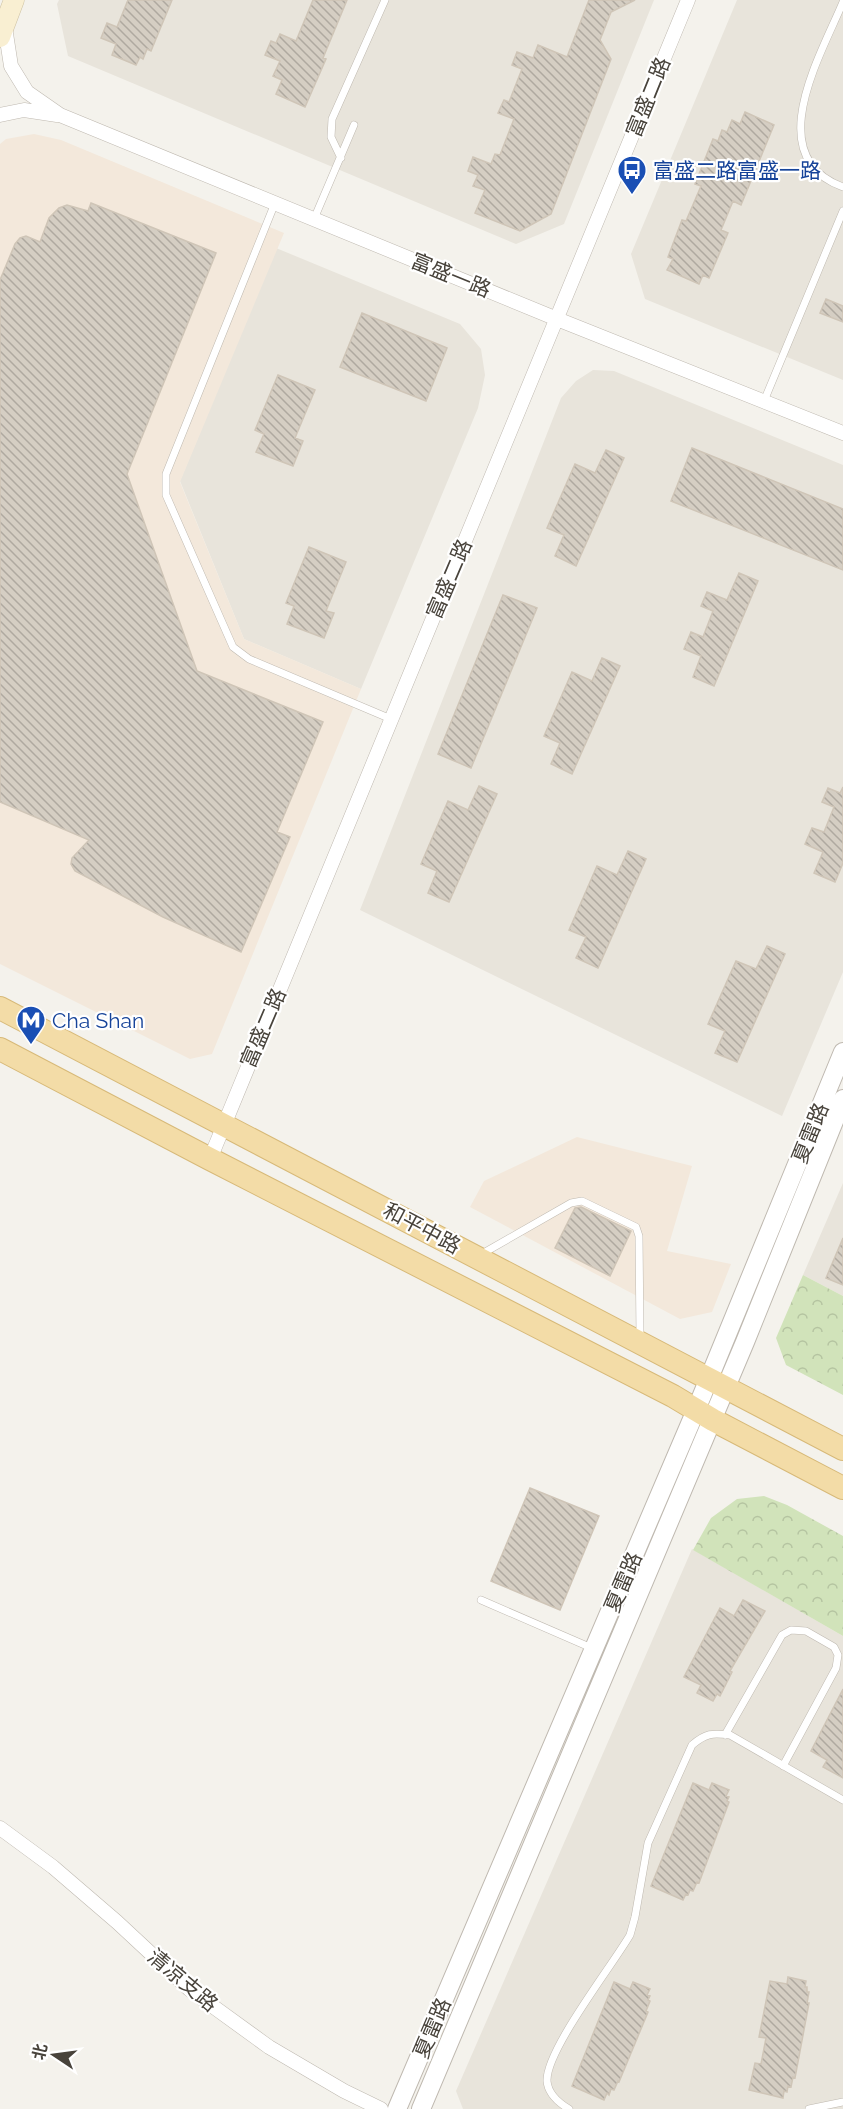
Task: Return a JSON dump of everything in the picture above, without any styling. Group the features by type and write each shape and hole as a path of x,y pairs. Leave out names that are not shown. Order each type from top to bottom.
{"main road":[{"path":"2,31 14,0"},
{"name":"和平中路","path":"0,1008 843,1449"},
{"name":"和平中路","path":"0,1049 673,1396 843,1488"}],"street":[{"name":"富盛二路","path":"210,1159 688,0"},
{"path":"2,31 11,66 27,92 60,115"},
{"path":"0,115 24,110 60,115"},
{"name":"富盛一路","path":"60,115 557,319 843,433"},
{"name":"夏雷路","path":"718,1383 843,1052"},
{"name":"夏雷路","path":"421,2109 705,1414 843,1099"},
{"name":"夏雷路","path":"397,2109 594,1649 705,1414"},
{"name":"清凉支路","path":"0,1828 53,1867 189,1989 269,2047 344,2091 381,2109"}],"lane":[{"path":"341,158 331,136 332,120 385,0"},
{"path":"843,2 807,88 799,121 801,145 814,168 831,183 843,187"},
{"path":"314,219 354,125"},
{"path":"275,203 166,474 166,495 232,646 249,659 391,719"},
{"path":"764,402 843,211"},
{"path":"477,1257 571,1203 582,1201 636,1227 639,1236 640,1342"},
{"path":"481,1599 594,1649"},
{"path":"725,1734 782,1635 791,1630 806,1631 834,1647 838,1655 836,1668 783,1766"},
{"path":"569,2109 550,2092 547,2082 549,2070 558,2045 630,1935 648,1843 692,1746 703,1736 717,1733 730,1735 843,1800"},
{"path":"809,2109 843,2102"}],"shaded area":[{"path":"59,0 654,0 564,224 516,244 68,56 57,4"},
{"path":"737,0 843,0 843,380 645,299 631,254"},
{"path":"34,134 61,140 284,233 180,482 244,639 361,689 212,1054 190,1059 0,964 0,144 6,139"},
{"path":"276,248 460,324 481,349 485,375 478,408 361,689 244,639 180,481"},
{"path":"593,370 614,371 843,465 843,972 782,1116 360,910 561,398 576,381"},
{"path":"577,1137 692,1166 667,1251 731,1264 712,1312 680,1319 470,1207 484,1181"},
{"path":"843,1183 843,1296 803,1275"},
{"path":"692,1549 843,1636 843,2109 463,2109 456,2091"}],"green space":[{"path":"803,1275 843,1296 843,1395 786,1365 776,1338"},
{"path":"764,1496 787,1505 843,1536 843,1636 693,1550 711,1518 737,1499"}],"building":[{"path":"128,0 172,0 151,51 147,49 143,59 140,57 136,65 112,55 116,44 101,38 107,23 117,27"},
{"path":"313,0 347,0 323,58 326,59 305,107 276,94 282,80 273,76 280,61 265,55 271,41 276,43 280,34 296,41"},
{"path":"589,0 635,0 611,12 600,40 611,59 551,214 520,231 475,213 485,190 473,186 478,175 468,171 473,157 491,164 495,154 500,155 514,119 498,113 504,100 509,102 522,69 512,65 517,52 533,58 538,45 567,57"},
{"path":"745,112 774,125 741,205 733,201 721,230 728,233 709,278 703,275 699,284 667,270 673,259 668,257 682,220 686,221 701,186 695,184 713,139 718,141 722,130 727,132 732,120 740,124"},
{"path":"91,203 216,253 127,474 197,671 323,722 277,832 290,837 241,952 163,917 75,871 71,864 72,858 89,840 0,802 0,280 15,244 20,238 26,236 40,242 49,218 59,208 67,205 88,211"},
{"path":"826,299 843,306 843,322 820,313"},
{"path":"362,313 447,348 426,401 340,367"},
{"path":"278,375 315,390 295,438 303,441 293,466 256,452 264,434 255,430"},
{"path":"692,448 843,509 843,570 671,501"},
{"path":"606,450 624,458 576,566 555,556 564,535 547,528 575,464 595,473"},
{"path":"309,547 346,562 326,611 334,613 324,638 287,624 294,606 286,603"},
{"path":"739,573 758,581 714,686 693,677 701,656 684,649 691,632 703,637 713,611 701,606 707,592 727,600"},
{"path":"503,595 537,608 471,768 438,754"},
{"path":"602,658 620,666 572,774 551,764 560,743 544,736 572,672 592,681"},
{"path":"479,786 497,794 449,902 428,893 437,871 421,864 448,801 468,810"},
{"path":"843,787 843,863 835,882 814,873 823,852 805,844 812,828 824,832 834,807 822,802 828,788 840,793"},
{"path":"628,851 646,859 598,968 576,958 586,937 569,930 597,866 617,875"},
{"path":"767,946 785,954 737,1062 715,1053 725,1031 708,1024 736,961 756,969"},
{"path":"581,1207 631,1231 610,1276 555,1248 575,1208"},
{"path":"843,1238 843,1285 826,1278"},
{"path":"530,1488 599,1516 560,1610 491,1581"},
{"path":"743,1600 765,1611 730,1671 732,1672 720,1696 717,1694 713,1701 697,1693 701,1685 684,1677 720,1608 734,1616"},
{"path":"843,1689 843,1778 823,1767 827,1760 811,1751"},
{"path":"693,1783 709,1790 712,1783 729,1790 726,1796 729,1797 727,1801 729,1802 699,1883 697,1882 693,1891 690,1890 683,1900 651,1886"},
{"path":"788,1977 806,1981 805,1987 809,1992 807,2003 809,2003 795,2078 793,2077 791,2087 788,2086 787,2092 784,2091 783,2098 749,2090 755,2063 761,2064 766,2038 759,2037 770,1981 787,1984"},
{"path":"614,1982 630,1989 633,1982 650,1989 647,1995 650,1996 648,2000 650,2001 646,2011 648,2012 619,2082 614,2090 611,2089 609,2095 607,2093 604,2100 572,2086"}],"place":[{"name":"富盛二路富盛一路","path":"632,196"},
{"name":"Cha Shan","path":"31,1046"}]}
